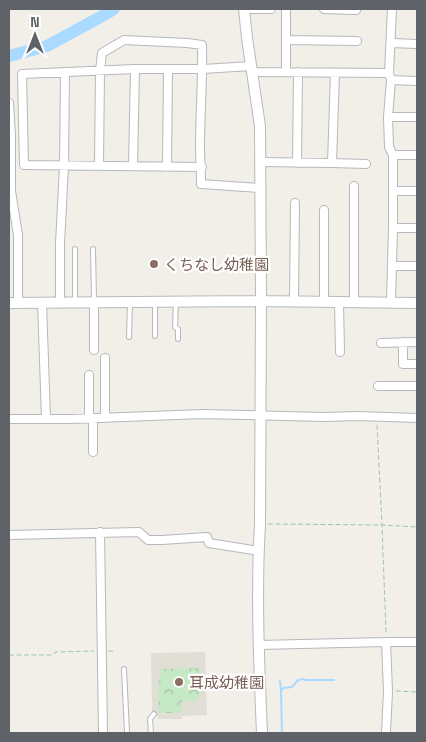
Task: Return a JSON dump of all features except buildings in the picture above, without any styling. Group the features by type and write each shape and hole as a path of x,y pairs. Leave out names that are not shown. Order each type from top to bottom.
{"street":[{"path":"262,733 258,551 260,524 260,126 244,9 271,9"},
{"path":"286,9 286,72"},
{"path":"324,9 356,10"},
{"path":"391,302 394,155 389,147 388,117 392,9"},
{"path":"99,166 100,70 102,53 124,40 202,45 201,184 259,188"},
{"path":"286,40 357,41"},
{"path":"391,44 417,44"},
{"path":"202,167 24,165 22,74 100,70 251,69 390,77 417,82"},
{"path":"133,166 135,70"},
{"path":"167,167 168,70"},
{"path":"297,163 298,72"},
{"path":"60,303 65,73"},
{"path":"332,163 334,73"},
{"path":"9,103 11,191 18,235 13,303 261,301 417,303"},
{"path":"388,117 417,117"},
{"path":"394,155 417,155"},
{"path":"260,162 366,164"},
{"path":"354,186 354,302"},
{"path":"393,191 417,191"},
{"path":"294,302 295,203"},
{"path":"324,210 324,302"},
{"path":"393,228 417,228"},
{"path":"392,266 417,266"},
{"path":"339,302 340,352"},
{"path":"42,303 46,418"},
{"path":"94,303 94,350"},
{"path":"403,342 404,364 417,364"},
{"path":"381,343 417,342"},
{"path":"105,358 105,418"},
{"path":"89,376 94,452"},
{"path":"378,386 417,386"},
{"path":"9,418 105,418 203,414 417,418"},
{"path":"100,532 103,733"},
{"path":"9,535 139,532 148,540 207,538 209,544 258,551"},
{"path":"386,642 388,691 386,733"},
{"path":"259,644 417,642"}],"lane":[{"path":"75,249 75,303"},
{"path":"93,249 94,303"},
{"path":"129,337 130,302"},
{"path":"155,302 155,336"},
{"path":"176,302 175,327 178,329 178,339"},
{"path":"124,669 127,733"},
{"path":"151,733 150,719 154,714"}],"path":[{"path":"377,417 386,642"},
{"path":"260,524 417,527"},
{"path":"9,655 51,655 56,652 94,651"},
{"path":"104,651 114,651"},
{"path":"388,691 417,692"}],"shaded area":[{"name":"耳成幼稚園","path":"205,652 207,715 182,716 182,719 158,719 158,716 152,711 151,653"}],"green space":[{"path":"200,668 200,695 195,701 182,701 182,713 159,713 158,691 161,669"}],"waterway":[{"path":"9,56 47,46 114,9"},
{"path":"282,733 281,691 283,688 292,687 298,680 304,679 334,680"},
{"path":"280,681 281,691"}],"place":[{"name":"くちなし幼稚園","path":"154,264"},
{"name":"耳成幼稚園","path":"179,682"}]}
